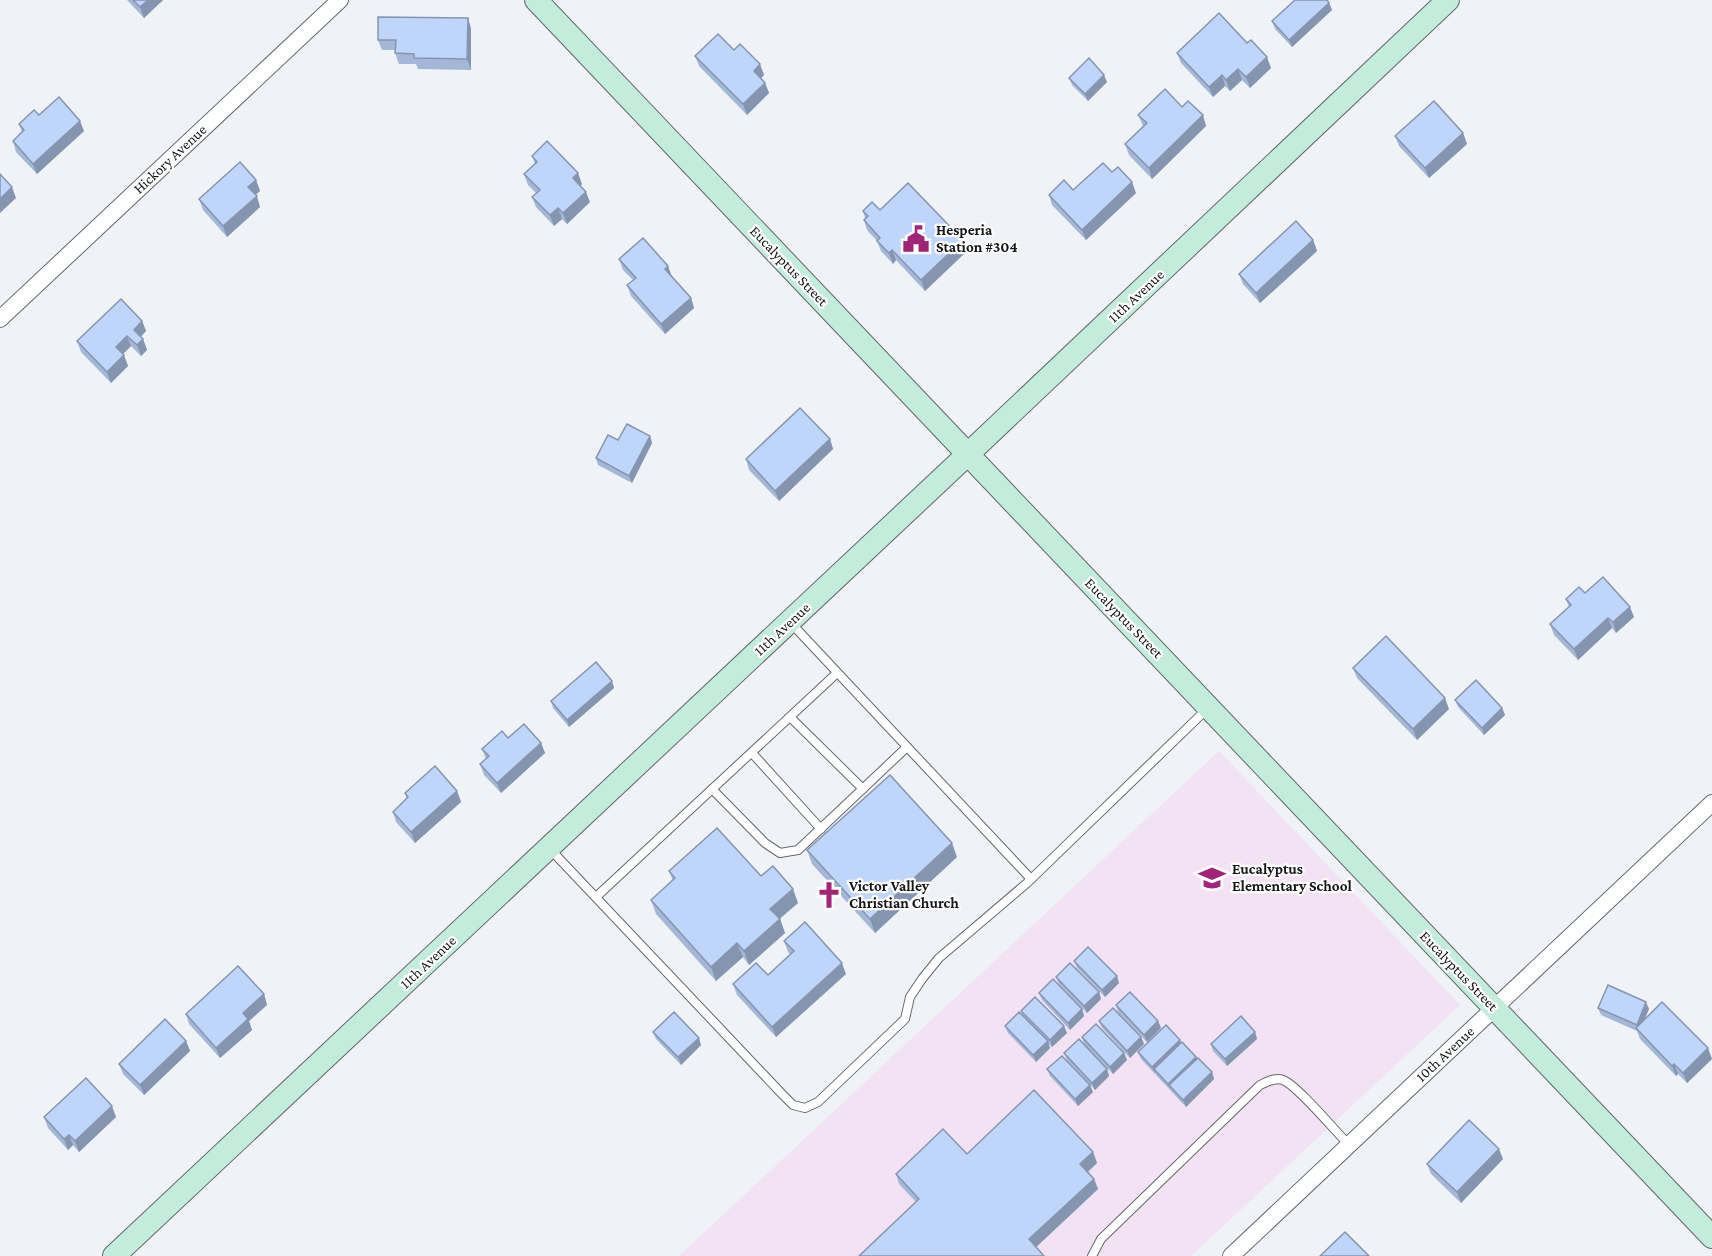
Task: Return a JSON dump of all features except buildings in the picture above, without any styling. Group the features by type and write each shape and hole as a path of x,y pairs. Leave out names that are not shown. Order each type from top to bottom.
{"main road":[{"name":"Eucalyptus Street","path":"536,0 1712,1237"},
{"name":"11th Avenue","path":"114,1256 1448,0"}],"street":[{"name":"Hickory Avenue","path":"0,319 340,0"},
{"name":"10th Avenue","path":"1231,1256 1712,803"}],"lane":[{"path":"789,622 1031,879"},
{"path":"596,897 837,673"},
{"path":"549,848 783,1095 793,1105 805,1108 818,1102 905,1018 910,997 939,958 1031,879 1208,707"},
{"path":"790,717 862,789"},
{"path":"712,789 765,843 780,853 798,850 907,747"},
{"path":"752,753 821,829"},
{"path":"1092,1256 1101,1239 1260,1085 1272,1079 1282,1080 1293,1087 1349,1145"}],"shaded area":[{"name":"Eucalyptus Elementary School","path":"1219,751 1460,1005 1191,1256 679,1256"}],"place":[{"name":"Hesperia Station #304","path":"916,239"},
{"name":"Eucalyptus Elementary School","path":"1212,878"},
{"name":"Victor Valley Christian Church","path":"829,895"}]}
